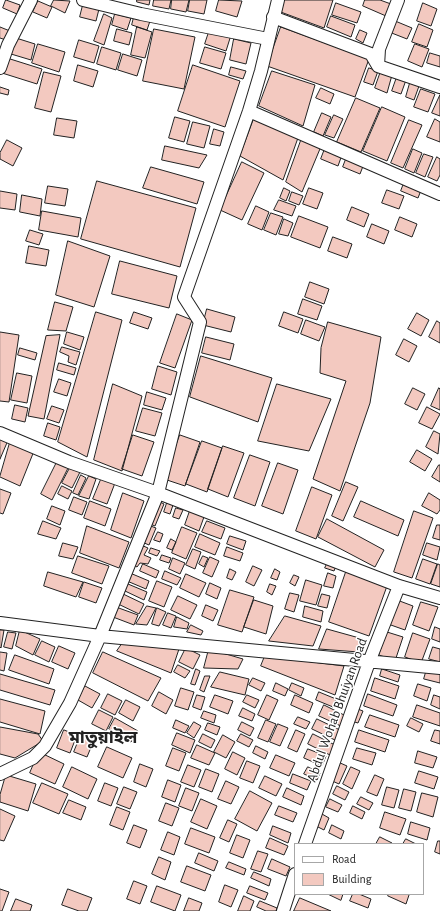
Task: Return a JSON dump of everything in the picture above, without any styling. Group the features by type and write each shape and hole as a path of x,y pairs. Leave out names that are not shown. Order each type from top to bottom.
{"street":[{"path":"0,68 8,45 31,0"},
{"path":"83,0 141,14 268,39"},
{"path":"0,774 33,758 45,746 70,703 100,636 158,493 200,322 184,298 249,111 261,71 278,0"},
{"path":"378,66 379,49 398,0"},
{"path":"273,17 371,54 378,66 440,87"},
{"path":"249,111 440,194"},
{"path":"0,433 69,462 158,493 399,586 440,598"},
{"name":"Abdul Wohab Bhuiyan Road","path":"305,843 369,662 399,586"},
{"path":"0,623 100,636 440,668"},
{"path":"283,911 294,877"}],"building":[{"path":"6,0 20,5 17,14 3,8"},
{"path":"54,0 70,1 65,13 51,6"},
{"path":"137,0 150,0 149,5 137,2"},
{"path":"154,0 171,0 169,9 153,6"},
{"path":"172,0 189,0 186,12 171,9"},
{"path":"190,0 207,0 204,14 188,11"},
{"path":"219,0 242,1 237,17 216,11"},
{"path":"283,0 333,0 324,28 278,11"},
{"path":"365,0 380,0 391,4 386,16 363,6"},
{"path":"38,1 52,7 47,18 33,12"},
{"path":"336,3 361,12 357,23 332,15"},
{"path":"423,3 437,9 431,26 417,21"},
{"path":"83,5 99,9 96,21 80,17"},
{"path":"135,13 151,18 147,30 132,25"},
{"path":"104,14 112,18 104,45 94,41"},
{"path":"115,14 131,18 127,30 112,25"},
{"path":"331,16 355,25 351,37 327,27"},
{"path":"388,18 412,28 407,39 384,30"},
{"path":"419,24 433,30 427,47 412,42"},
{"path":"0,27 10,31 6,40 0,38"},
{"path":"137,27 152,32 145,58 131,55"},
{"path":"281,27 369,59 355,97 267,66"},
{"path":"117,29 132,33 129,45 114,41"},
{"path":"154,29 195,37 184,89 143,81"},
{"path":"210,29 231,35 226,51 205,44"},
{"path":"360,30 367,33 363,43 356,39"},
{"path":"16,38 35,44 31,60 11,54"},
{"path":"234,39 251,43 246,64 230,60"},
{"path":"79,40 99,46 94,63 74,57"},
{"path":"38,44 65,52 59,72 32,63"},
{"path":"415,44 429,49 422,67 408,61"},
{"path":"102,47 121,53 116,70 97,64"},
{"path":"205,47 226,53 221,69 200,63"},
{"path":"430,53 440,56 440,67 427,63"},
{"path":"123,54 142,60 137,76 118,70"},
{"path":"7,58 42,69 37,84 2,73"},
{"path":"78,65 98,71 93,87 74,81"},
{"path":"193,65 240,81 225,127 178,111"},
{"path":"231,67 246,71 243,79 229,75"},
{"path":"369,68 378,71 373,85 364,82"},
{"path":"272,71 315,85 303,126 259,106"},
{"path":"381,71 392,75 387,93 375,88"},
{"path":"44,72 61,76 51,112 35,108"},
{"path":"397,77 406,80 401,94 392,91"},
{"path":"410,83 419,86 414,100 406,97"},
{"path":"0,87 9,90 8,95 0,93"},
{"path":"321,88 334,94 330,104 316,98"},
{"path":"421,89 435,94 428,112 414,107"},
{"path":"440,95 440,116 432,113"},
{"path":"356,98 380,108 361,152 337,142"},
{"path":"382,107 405,117 387,161 363,151"},
{"path":"322,113 331,117 323,136 314,132"},
{"path":"334,115 343,119 334,138 325,135"},
{"path":"255,116 299,135 283,180 240,156"},
{"path":"175,117 190,121 184,142 169,138"},
{"path":"57,118 77,121 74,138 54,135"},
{"path":"435,119 440,122 440,142 427,137"},
{"path":"409,120 422,125 403,168 391,163"},
{"path":"193,122 210,126 204,148 187,144"},
{"path":"214,129 224,132 220,146 210,144"},
{"path":"303,135 322,144 302,192 286,182"},
{"path":"7,140 22,148 13,166 0,159 0,153"},
{"path":"165,146 207,155 199,168 162,160"},
{"path":"326,146 343,152 338,166 321,159"},
{"path":"413,149 422,153 414,173 405,169"},
{"path":"348,154 365,161 360,174 343,167"},
{"path":"424,154 433,157 425,177 416,173"},
{"path":"437,157 440,159 440,175 437,181 428,177"},
{"path":"242,162 264,173 242,220 220,210"},
{"path":"151,167 204,182 197,204 143,188"},
{"path":"406,178 423,185 418,198 401,191"},
{"path":"97,181 196,208 180,267 81,239"},
{"path":"48,186 68,189 65,206 45,203"},
{"path":"284,188 290,191 286,201 280,198"},
{"path":"309,188 323,193 317,209 303,204"},
{"path":"387,190 404,196 399,209 382,203"},
{"path":"0,191 17,194 15,210 0,208"},
{"path":"292,192 303,196 299,205 289,201"},
{"path":"22,195 42,199 40,216 20,212"},
{"path":"279,200 296,206 292,216 274,210"},
{"path":"256,206 269,212 262,230 248,224"},
{"path":"352,207 369,214 364,227 347,220"},
{"path":"42,211 81,218 78,237 39,230"},
{"path":"271,213 283,217 276,235 264,230"},
{"path":"299,216 328,227 320,248 291,237"},
{"path":"400,217 417,224 412,237 395,230"},
{"path":"284,219 293,223 288,236 279,234"},
{"path":"372,224 389,231 384,244 367,237"},
{"path":"30,230 43,234 39,245 26,241"},
{"path":"333,237 352,244 347,258 328,251"},
{"path":"68,241 110,256 94,307 56,295"},
{"path":"29,246 49,250 46,266 26,263"},
{"path":"120,261 177,276 169,308 112,294"},
{"path":"310,282 329,289 324,304 305,297"},
{"path":"303,299 322,306 317,320 298,314"},
{"path":"55,302 73,307 66,331 48,330"},
{"path":"207,309 235,317 231,332 203,325"},
{"path":"96,312 122,320 87,457 58,442"},
{"path":"134,312 152,318 148,329 130,323"},
{"path":"284,312 303,319 298,333 279,326"},
{"path":"417,313 429,320 421,336 408,329"},
{"path":"177,314 192,320 175,368 160,363"},
{"path":"306,320 325,327 319,341 301,334"},
{"path":"437,321 440,323 440,343 429,337"},
{"path":"328,322 381,337 370,403 340,491 313,479 346,381 320,373 321,348"},
{"path":"0,332 19,335 9,402 0,401"},
{"path":"67,332 84,337 80,350 64,344"},
{"path":"60,335 44,419 28,416 46,336"},
{"path":"206,337 234,344 230,360 202,353"},
{"path":"404,339 417,346 409,362 396,355"},
{"path":"62,347 80,352 76,365 68,362 69,356 60,352"},
{"path":"20,348 37,353 35,360 18,355"},
{"path":"201,356 272,378 258,422 190,397"},
{"path":"59,363 76,368 74,375 57,370"},
{"path":"158,366 177,372 171,395 152,389"},
{"path":"17,373 32,376 27,403 11,400"},
{"path":"59,379 71,383 67,396 54,392"},
{"path":"113,384 142,396 122,471 94,460"},
{"path":"277,384 331,399 309,451 258,441"},
{"path":"413,388 425,394 417,410 405,404"},
{"path":"439,388 440,389 440,410 431,406"},
{"path":"147,392 166,398 162,410 144,405"},
{"path":"15,405 28,408 25,422 12,419"},
{"path":"52,406 64,410 59,423 47,419"},
{"path":"427,407 440,414 432,429 419,423"},
{"path":"143,408 162,413 155,436 136,431"},
{"path":"48,423 60,427 56,440 44,436"},
{"path":"434,431 440,434 438,454 426,447"},
{"path":"0,434 9,438 0,459"},
{"path":"133,435 154,442 142,476 122,469"},
{"path":"180,435 200,442 185,486 164,479"},
{"path":"11,439 34,451 20,486 0,477"},
{"path":"202,441 222,448 207,492 186,484"},
{"path":"223,446 244,453 228,497 208,489"},
{"path":"417,450 432,459 425,471 410,462"},
{"path":"250,455 270,462 255,506 234,498"},
{"path":"59,458 70,464 52,500 41,494"},
{"path":"278,463 298,470 283,514 262,506"},
{"path":"440,465 440,482 432,477"},
{"path":"71,466 81,470 72,488 62,483"},
{"path":"81,475 86,478 78,495 73,493"},
{"path":"89,476 96,479 89,499 79,496"},
{"path":"102,477 115,483 107,504 93,499"},
{"path":"346,482 358,487 343,521 332,516"},
{"path":"62,486 72,491 68,499 58,494"},
{"path":"312,487 332,495 316,539 296,531"},
{"path":"0,489 11,493 3,514 0,513"},
{"path":"123,493 144,501 131,538 111,530"},
{"path":"429,493 440,500 440,510 437,514 422,506"},
{"path":"74,497 87,502 82,515 69,510"},
{"path":"90,501 111,509 105,526 84,518"},
{"path":"158,501 164,504 155,526 148,523"},
{"path":"361,501 404,520 398,536 354,517"},
{"path":"167,503 173,505 170,514 164,512"},
{"path":"52,506 65,511 60,525 47,519"},
{"path":"176,508 183,510 179,519 173,517"},
{"path":"191,508 205,514 199,531 185,525"},
{"path":"414,511 433,518 412,578 394,572"},
{"path":"327,519 384,550 375,567 318,537"},
{"path":"43,521 61,528 56,539 38,534"},
{"path":"207,521 225,528 221,539 202,532"},
{"path":"148,525 156,528 149,545 142,542"},
{"path":"437,525 440,525 440,540 433,538"},
{"path":"87,526 129,542 119,568 80,553"},
{"path":"182,527 197,533 186,559 172,553"},
{"path":"158,532 163,534 160,542 154,540"},
{"path":"200,534 220,543 215,555 195,547"},
{"path":"230,536 246,541 243,550 227,544"},
{"path":"171,539 176,542 172,550 167,548"},
{"path":"63,543 78,547 73,559 59,556"},
{"path":"427,543 440,547 437,560 423,555"},
{"path":"141,545 148,548 144,555 151,558 148,564 140,563 137,567 132,564"},
{"path":"227,547 243,553 240,561 224,556"},
{"path":"151,548 160,551 157,556 149,553"},
{"path":"193,549 201,552 195,569 186,565"},
{"path":"162,555 171,558 169,563 160,560"},
{"path":"78,556 109,566 102,584 72,573"},
{"path":"203,556 208,558 204,567 199,564"},
{"path":"210,557 219,561 212,577 203,573"},
{"path":"173,558 185,563 180,574 169,569"},
{"path":"423,559 437,564 430,584 416,579"},
{"path":"328,562 336,566 334,571 325,568"},
{"path":"143,564 159,571 156,578 140,571"},
{"path":"438,564 440,565 440,587 431,584"},
{"path":"253,566 262,570 254,586 246,582"},
{"path":"230,569 236,572 232,580 227,578"},
{"path":"275,569 280,572 277,580 271,578"},
{"path":"165,571 181,578 177,585 162,579"},
{"path":"48,572 83,582 76,597 44,586"},
{"path":"346,572 387,586 369,636 329,622"},
{"path":"130,573 149,581 146,589 127,581"},
{"path":"328,573 336,576 333,588 324,586"},
{"path":"186,574 206,583 199,597 180,588"},
{"path":"294,575 299,577 295,586 290,583"},
{"path":"306,580 322,585 316,605 300,601"},
{"path":"157,581 172,587 164,607 149,601"},
{"path":"84,582 102,588 96,603 79,597"},
{"path":"210,583 221,588 217,599 206,594"},
{"path":"128,584 147,592 144,600 125,591"},
{"path":"270,584 276,586 272,595 267,592"},
{"path":"230,590 254,597 242,632 218,625"},
{"path":"121,593 144,604 139,614 116,603"},
{"path":"290,593 299,595 294,612 285,609"},
{"path":"322,594 330,596 327,608 318,606"},
{"path":"178,596 197,605 190,619 171,610"},
{"path":"254,600 273,606 266,634 244,627"},
{"path":"397,600 413,606 405,630 388,624"},
{"path":"421,602 438,607 429,631 413,625"},
{"path":"206,605 218,610 213,621 202,616"},
{"path":"147,606 156,608 147,625 136,624"},
{"path":"305,606 323,611 321,622 303,617"},
{"path":"116,607 138,615 134,625 113,617"},
{"path":"157,608 166,612 159,626 152,624"},
{"path":"168,613 176,616 171,628 163,625"},
{"path":"285,616 321,626 313,646 269,641"},
{"path":"177,617 189,623 187,629 174,627"},
{"path":"191,625 203,631 201,635 187,632"},
{"path":"435,627 440,629 440,642 432,639"},
{"path":"327,629 363,639 359,652 319,649"},
{"path":"0,630 4,630 1,648 0,647"},
{"path":"20,630 40,639 33,655 16,646"},
{"path":"8,632 16,633 12,649 4,647"},
{"path":"387,632 403,637 395,661 379,655"},
{"path":"413,633 430,639 421,663 405,657"},
{"path":"42,641 55,647 49,662 35,655"},
{"path":"124,641 179,649 171,673 117,651"},
{"path":"59,646 75,653 68,669 52,662"},
{"path":"433,647 440,649 440,662 429,659"},
{"path":"186,648 200,655 193,669 179,662"},
{"path":"209,649 243,659 238,669 204,668"},
{"path":"0,652 7,653 4,671 0,670"},
{"path":"103,652 161,678 148,701 93,673"},
{"path":"15,655 54,669 49,684 9,670"},
{"path":"265,656 344,666 335,695 261,666"},
{"path":"429,662 440,665 440,683 424,679"},
{"path":"178,665 190,671 185,678 174,672"},
{"path":"196,669 200,671 195,685 191,684"},
{"path":"382,669 400,675 398,682 380,676"},
{"path":"220,672 249,679 245,695 211,687"},
{"path":"0,674 55,690 50,705 0,690"},
{"path":"205,676 210,676 204,692 200,690"},
{"path":"253,678 265,683 261,691 249,685"},
{"path":"375,678 399,686 395,699 371,691"},
{"path":"276,683 288,689 285,696 273,691"},
{"path":"292,683 304,688 301,696 289,690"},
{"path":"418,684 431,688 427,701 414,696"},
{"path":"85,686 100,694 92,708 78,700"},
{"path":"181,688 194,692 188,710 175,706"},
{"path":"159,692 173,700 166,714 152,706"},
{"path":"319,692 336,699 333,707 316,700"},
{"path":"108,694 122,701 115,715 101,708"},
{"path":"368,694 397,705 393,716 364,706"},
{"path":"197,695 205,697 201,710 193,707"},
{"path":"215,695 233,701 228,714 210,707"},
{"path":"247,695 259,700 255,708 243,702"},
{"path":"267,695 278,700 269,720 258,715"},
{"path":"295,695 313,703 309,713 291,705"},
{"path":"434,695 440,697 440,709 431,705"},
{"path":"0,699 45,711 40,734 0,722"},
{"path":"126,700 140,707 133,721 119,713"},
{"path":"324,705 348,717 343,727 319,716"},
{"path":"417,705 440,713 440,726 413,717"},
{"path":"243,708 255,714 252,721 239,716"},
{"path":"355,708 363,711 358,723 351,721"},
{"path":"99,710 113,717 106,731 92,724"},
{"path":"204,711 216,715 214,723 201,718"},
{"path":"370,715 399,725 395,737 365,727"},
{"path":"298,717 310,722 306,729 294,724"},
{"path":"115,718 138,731 131,742 109,729"},
{"path":"411,718 423,724 419,732 407,726"},
{"path":"317,719 342,731 337,741 312,729"},
{"path":"176,720 189,726 185,733 173,728"},
{"path":"266,720 276,724 268,742 258,738"},
{"path":"194,722 201,726 194,738 187,733"},
{"path":"242,722 254,728 250,736 238,730"},
{"path":"208,723 220,727 217,735 205,730"},
{"path":"278,724 288,728 280,746 270,742"},
{"path":"0,727 38,734 43,741 15,758 0,754"},
{"path":"64,730 77,735 70,753 57,748"},
{"path":"296,730 305,734 297,752 288,748"},
{"path":"359,730 389,740 385,752 355,742"},
{"path":"435,730 440,731 440,744 431,741"},
{"path":"177,733 195,740 190,753 172,745"},
{"path":"203,734 215,740 211,748 199,742"},
{"path":"241,734 253,740 249,747 237,741"},
{"path":"313,734 337,746 332,756 308,744"},
{"path":"81,735 94,740 87,757 74,752"},
{"path":"223,735 235,742 226,758 214,752"},
{"path":"197,745 215,753 209,765 191,758"},
{"path":"256,746 268,752 265,759 253,753"},
{"path":"107,747 132,758 123,778 98,767"},
{"path":"173,748 186,753 179,771 166,766"},
{"path":"357,748 376,753 372,765 353,759"},
{"path":"308,749 326,756 322,766 304,758"},
{"path":"418,751 437,757 433,768 415,763"},
{"path":"39,752 64,764 55,784 30,773"},
{"path":"233,752 245,758 237,775 225,769"},
{"path":"276,755 295,763 289,776 270,768"},
{"path":"247,761 260,766 253,783 240,778"},
{"path":"338,762 347,766 339,784 330,780"},
{"path":"140,764 153,769 146,787 134,782"},
{"path":"188,765 201,770 194,787 181,782"},
{"path":"72,767 97,779 88,799 63,787"},
{"path":"308,767 320,773 317,780 304,774"},
{"path":"351,767 360,771 352,789 343,784"},
{"path":"206,769 219,774 212,792 199,787"},
{"path":"419,771 438,777 434,789 415,783"},
{"path":"293,774 311,781 307,790 290,783"},
{"path":"6,775 36,784 28,811 0,802 0,795"},
{"path":"375,775 384,779 377,796 367,792"},
{"path":"265,776 282,784 276,796 259,788"},
{"path":"168,780 181,785 175,802 162,797"},
{"path":"226,781 239,787 231,804 218,799"},
{"path":"42,783 68,794 59,814 33,803"},
{"path":"105,783 118,788 111,806 98,801"},
{"path":"337,786 349,792 345,800 333,794"},
{"path":"124,787 137,792 130,809 117,804"},
{"path":"387,787 399,790 394,808 382,805"},
{"path":"186,788 199,793 192,811 179,806"},
{"path":"287,788 304,796 301,805 283,797"},
{"path":"404,789 416,792 411,811 399,808"},
{"path":"250,791 272,803 257,831 235,819"},
{"path":"422,793 438,797 433,817 417,812"},
{"path":"361,797 373,803 369,810 357,804"},
{"path":"201,799 217,806 207,829 191,822"},
{"path":"330,799 342,805 338,812 326,807"},
{"path":"69,800 86,807 81,820 63,813"},
{"path":"166,803 179,808 172,826 159,821"},
{"path":"279,806 297,813 293,822 275,815"},
{"path":"353,806 365,812 362,819 350,813"},
{"path":"117,807 130,812 123,830 110,825"},
{"path":"0,809 15,816 4,841 0,840"},
{"path":"385,812 406,819 400,835 380,828"},
{"path":"322,814 329,818 324,830 316,826"},
{"path":"228,820 237,824 229,842 220,838"},
{"path":"411,822 430,828 427,840 408,834"},
{"path":"134,825 147,830 140,848 127,843"},
{"path":"332,825 344,831 341,839 329,833"},
{"path":"273,826 291,833 288,843 270,835"},
{"path":"191,828 215,837 209,853 185,844"},
{"path":"168,832 180,837 174,855 161,850"},
{"path":"237,835 250,840 243,858 230,853"},
{"path":"380,837 392,843 377,843"},
{"path":"270,838 288,846 284,855 266,848"},
{"path":"406,839 414,843 404,843"},
{"path":"438,841 440,841 440,854 435,852"},
{"path":"258,851 268,854 261,872 251,869"},
{"path":"199,853 218,861 214,871 195,863"},
{"path":"159,857 171,862 165,880 152,874"},
{"path":"272,859 290,867 286,876 268,869"},
{"path":"229,862 246,869 244,875 226,868"},
{"path":"187,866 211,875 205,891 181,882"},
{"path":"254,872 271,879 269,886 251,878"},
{"path":"134,881 147,886 140,904 127,899"},
{"path":"225,885 238,890 231,907 219,902"},
{"path":"157,886 181,895 175,911 151,902"},
{"path":"250,886 268,893 265,900 247,893"},
{"path":"0,889 9,892 2,911 0,911"},
{"path":"68,889 92,898 87,911 79,911 62,905"},
{"path":"330,895 343,895 341,900"},
{"path":"353,895 361,895 371,899 368,908 350,901"},
{"path":"388,895 409,895 406,904"},
{"path":"244,896 254,901 250,911 238,911"},
{"path":"189,898 202,903 199,911 184,911"},
{"path":"300,898 331,911 294,911"},
{"path":"16,899 32,905 30,911 11,911"},
{"path":"260,901 277,908 276,911 266,911 257,907"}],"district":[{"name":"মাতুয়াইল","path":"103,738"}]}
